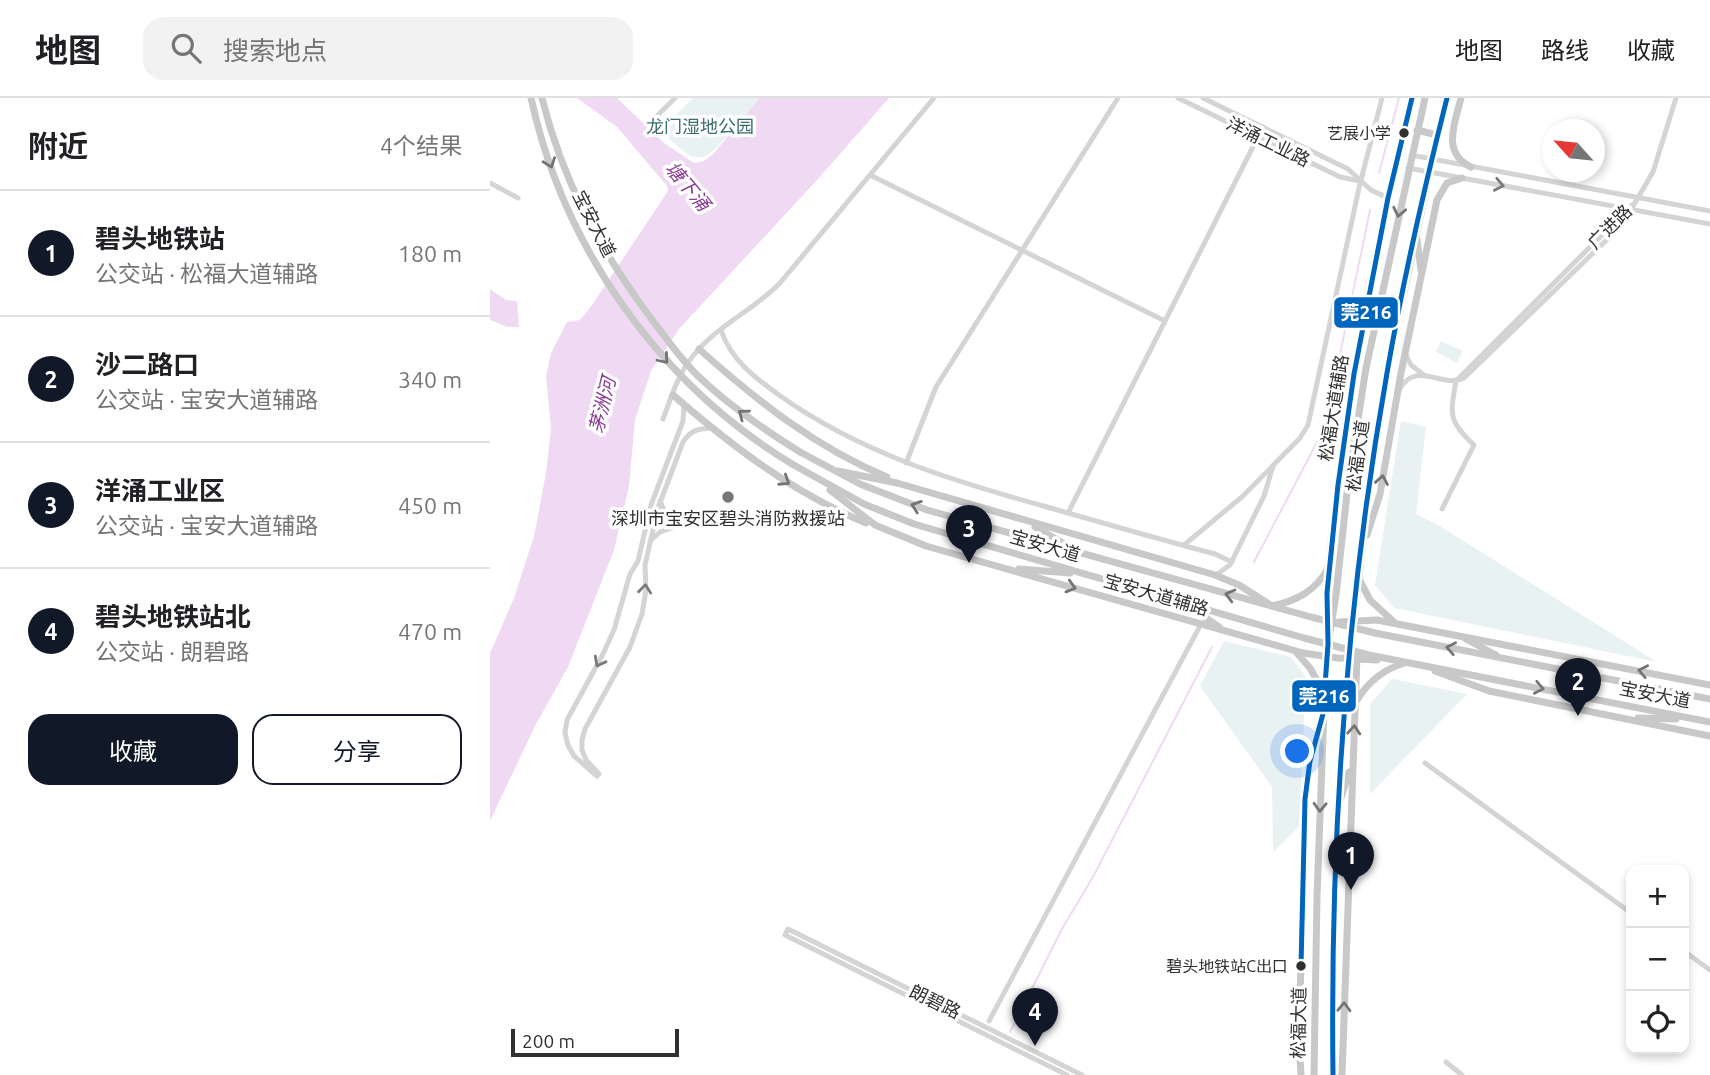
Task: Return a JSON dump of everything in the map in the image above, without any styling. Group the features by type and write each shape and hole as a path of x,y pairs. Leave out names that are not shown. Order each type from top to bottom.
{"main road":[{"name":"宝安大道","path":"530,98 546,155 590,255 660,355 683,380 748,435 809,475 901,520 1328,644 1353,655 1407,662 1710,722"},
{"name":"宝安大道","path":"542,98 555,142 581,209 629,289 674,350 706,383 763,428 825,467 874,490 927,510 1329,622"},
{"name":"松福大道辅路","path":"1328,644 1330,564 1337,490 1354,374 1388,198 1412,98"},
{"name":"松福大道","path":"1329,622 1367,368 1425,98"},
{"path":"1461,98 1452,147 1458,158 1471,167"},
{"name":"松福大道","path":"1333,1075 1332,985 1337,812 1370,480 1383,393 1445,100"},
{"path":"1417,130 1437,135"},
{"path":"1363,545 1380,494 1405,353 1440,193 1451,181 1462,178"},
{"path":"1417,229 1421,278"},
{"path":"698,349 755,399 801,431 857,463 907,485"},
{"path":"673,395 711,428 793,487 884,531"},
{"path":"1337,490 1353,452"},
{"name":"宝安大道辅路","path":"825,467 907,485 1215,575 1235,583 1272,606"},
{"name":"宝安大道辅路","path":"809,475 859,515 884,531 926,546 1293,650 1326,657 1353,655"},
{"path":"1017,519 1093,557"},
{"path":"1272,606 1288,602 1312,590 1324,577 1330,564"},
{"path":"998,566 1090,576"},
{"path":"1359,578 1377,609 1401,625"},
{"path":"1181,602 1226,631"},
{"path":"1329,622 1354,624 1372,620 1710,685"},
{"name":"宝安大道","path":"1354,624 1502,658 1710,699"},
{"path":"1459,635 1502,658"},
{"name":"松福大道","path":"1314,1075 1323,714 1328,644"},
{"path":"1293,650 1307,664 1324,692"},
{"path":"1342,1075 1356,704 1353,655"},
{"path":"1356,704 1365,688 1377,677 1407,662"},
{"path":"1424,666 1489,691 1710,736"},
{"path":"1301,1075 1299,1042 1306,799 1310,761 1323,714"},
{"path":"1620,717 1700,720"},
{"path":"1337,812 1352,761"}],"street":[{"path":"654,118 674,100 681,98"},
{"path":"663,419 685,367 698,349 780,282 934,98"},
{"path":"906,463 933,392 1118,98"},
{"name":"洋涌工业路","path":"1178,98 1340,177 1360,181"},
{"name":"洋涌工业路","path":"1203,98 1348,169 1371,190 1388,198"},
{"path":"1184,545 1229,509 1273,466 1303,434 1311,416 1360,181 1382,98"},
{"name":"广进路","path":"1456,381 1639,198 1653,172 1676,98"},
{"path":"1068,513 1263,127"},
{"path":"1411,156 1710,211"},
{"path":"1408,168 1710,224"},
{"path":"870,175 1166,321"},
{"path":"490,183 518,198"},
{"path":"721,330 735,359 770,389 834,430 906,463 973,487 1215,554 1231,564"},
{"path":"1405,353 1411,365 1424,375 1456,381 1451,409 1455,427 1474,445 1442,509"},
{"path":"1397,394 1407,380 1424,375"},
{"path":"684,405 683,421 654,494 638,561 630,574 624,599 602,656 567,720 565,733 574,756 598,775 582,750 585,729 630,647 642,614 646,588 645,565 650,541 660,501 683,442 689,432 711,428"},
{"path":"1215,575 1222,573 1231,564 1265,496 1273,466"},
{"path":"650,541 660,532 677,526 667,517 660,501"},
{"path":"1231,564 1231,577 1235,583"},
{"path":"989,1021 1201,624"},
{"path":"1425,763 1626,909"},
{"name":"朗碧路","path":"1067,1075 786,932 1082,1075"},
{"path":"1689,955 1710,970"},
{"path":"1446,1062 1462,1075"}],"green space":[{"name":"龙门湿地公园","path":"693,98 763,98 713,151 702,158 690,156 659,131"},
{"path":"1441,341 1463,351 1457,363 1436,352"},
{"path":"1401,421 1426,427 1416,514 1438,525 1657,662 1394,608 1375,585"},
{"path":"1224,641 1291,657 1306,677 1299,827 1273,852 1272,787 1200,686"},
{"path":"1392,679 1467,694 1370,794 1370,704"}],"water":[{"path":"577,98 617,98 664,143 694,163 704,161 713,154 760,98 889,98 679,329 651,371 635,420 629,486 614,550 568,667 535,726 490,821 490,653 514,598 534,536 551,429 546,376 551,353 567,322 580,320 592,305 668,191 667,186 617,127"},
{"path":"490,289 506,300 517,301 519,327 507,327 490,320"}],"waterway":[{"path":"1379,173 1399,98"},
{"path":"1254,562 1325,427 1370,210"},
{"path":"1010,1032 1212,647"}],"transit line":[{"name":"莞216","path":"1301,966 1305,799 1310,761 1323,714 1328,644 1327,593 1338,485 1354,374 1388,198 1412,98"},
{"name":"莞216","path":"1333,1075 1334,899 1338,811 1351,635 1361,547 1393,338 1414,235 1447,98"}],"place":[{"name":"艺展小学","path":"1404,133"},
{"name":"深圳市宝安区碧头消防救援站","path":"728,497"},
{"name":"洋涌工业区","path":"969,563"},
{"name":"沙二路口","path":"1578,716"},
{"name":"碧头地铁站","path":"1351,890"},
{"name":"碧头地铁站C出口","path":"1301,966"},
{"name":"碧头地铁站北","path":"1035,1046"}],"water label":[{"name":"塘下涌","path":"688,186"},
{"name":"茅洲河","path":"602,405"}]}
